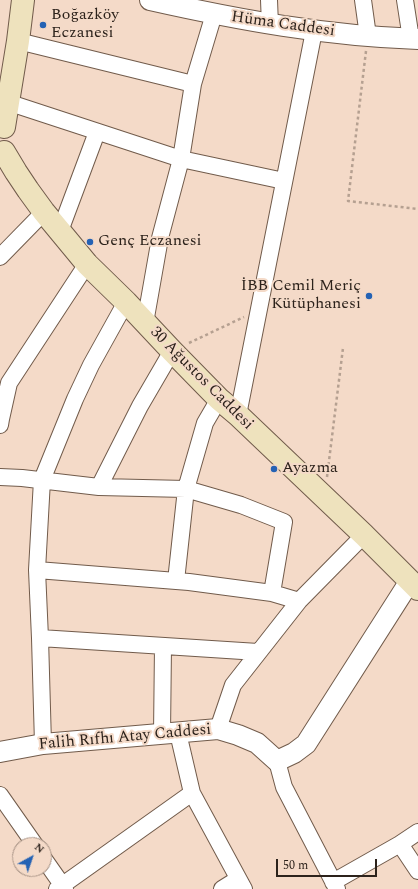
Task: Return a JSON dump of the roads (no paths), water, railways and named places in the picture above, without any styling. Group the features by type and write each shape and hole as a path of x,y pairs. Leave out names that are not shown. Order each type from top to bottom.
{"main road":[{"path":"2,153 10,144 10,134 2,126 18,41 23,0"},
{"name":"30 Ağustos Caddesi","path":"2,153 44,212 87,264 126,302 219,399 325,497 414,585"}],"street":[{"name":"Hüma Caddesi","path":"150,0 202,8 270,24 314,31 414,39"},
{"path":"269,0 270,24"},
{"path":"363,0 368,36"},
{"path":"405,0 414,39"},
{"path":"145,323 160,238 181,159 193,84 202,8"},
{"path":"238,415 314,31"},
{"path":"18,41 193,84"},
{"path":"7,102 181,159 284,181"},
{"path":"60,231 97,132"},
{"path":"0,257 44,212"},
{"path":"0,425 10,383 87,264"},
{"path":"43,744 37,570 42,480 75,399 91,365 126,302"},
{"path":"100,487 140,406 172,351"},
{"path":"176,581 186,489 206,423 219,399"},
{"path":"0,477 100,487 186,489 241,505 284,522 272,593"},
{"path":"218,729 233,685 299,601 364,535"},
{"path":"37,570 176,581 272,593 299,601"},
{"path":"414,585 306,744 277,761 284,786 335,885 418,832"},
{"path":"40,638 258,652"},
{"path":"163,646 170,733 192,792 241,884 222,889"},
{"name":"Falih Rıfhı Atay Caddesi","path":"0,752 43,744 218,729 257,743 277,761"},
{"path":"52,873 61,888 192,792"},
{"path":"3,806 28,837"},
{"path":"400,844 418,871"}],"place":[{"name":"Boğazköy Eczanesi","path":"43,25"},
{"name":"Genç Eczanesi","path":"90,242"},
{"name":"İBB Cemil Meriç Kütüphanesi","path":"369,296"},
{"name":"Ayazma","path":"274,469"}]}
